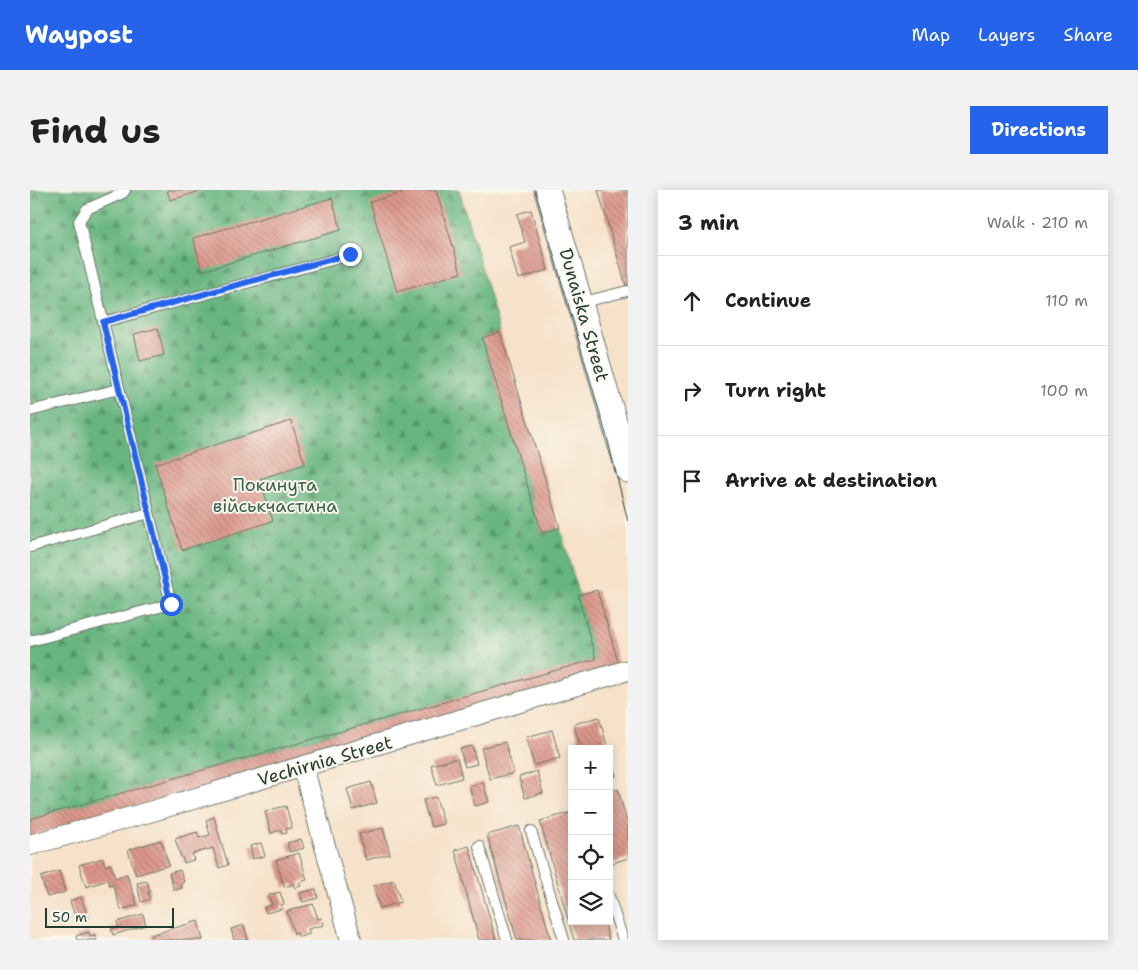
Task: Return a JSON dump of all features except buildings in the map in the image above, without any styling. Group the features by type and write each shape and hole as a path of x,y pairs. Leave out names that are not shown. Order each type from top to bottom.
{"street":[{"name":"Dunaiska Street","path":"547,190 628,470"},
{"name":"Vechirnia Street","path":"30,845 150,812 624,672"},
{"path":"303,767 351,940"}],"lane":[{"path":"30,641 171,604 79,221 87,209 123,193 125,190"},
{"path":"103,322 350,254"},
{"path":"580,303 627,291"},
{"path":"30,411 119,389"},
{"path":"30,546 149,513"},
{"path":"531,831 564,940"},
{"path":"479,846 507,940"},
{"path":"613,909 623,940"}],"green space":[{"name":"Покинута військчастина","path":"30,190 459,190 500,332 482,338 542,533 560,528 596,659 30,819"}],"tram line":[{"path":"535,190 608,441 628,521"}],"route":[{"path":"171,604 103,322 350,254"}]}
